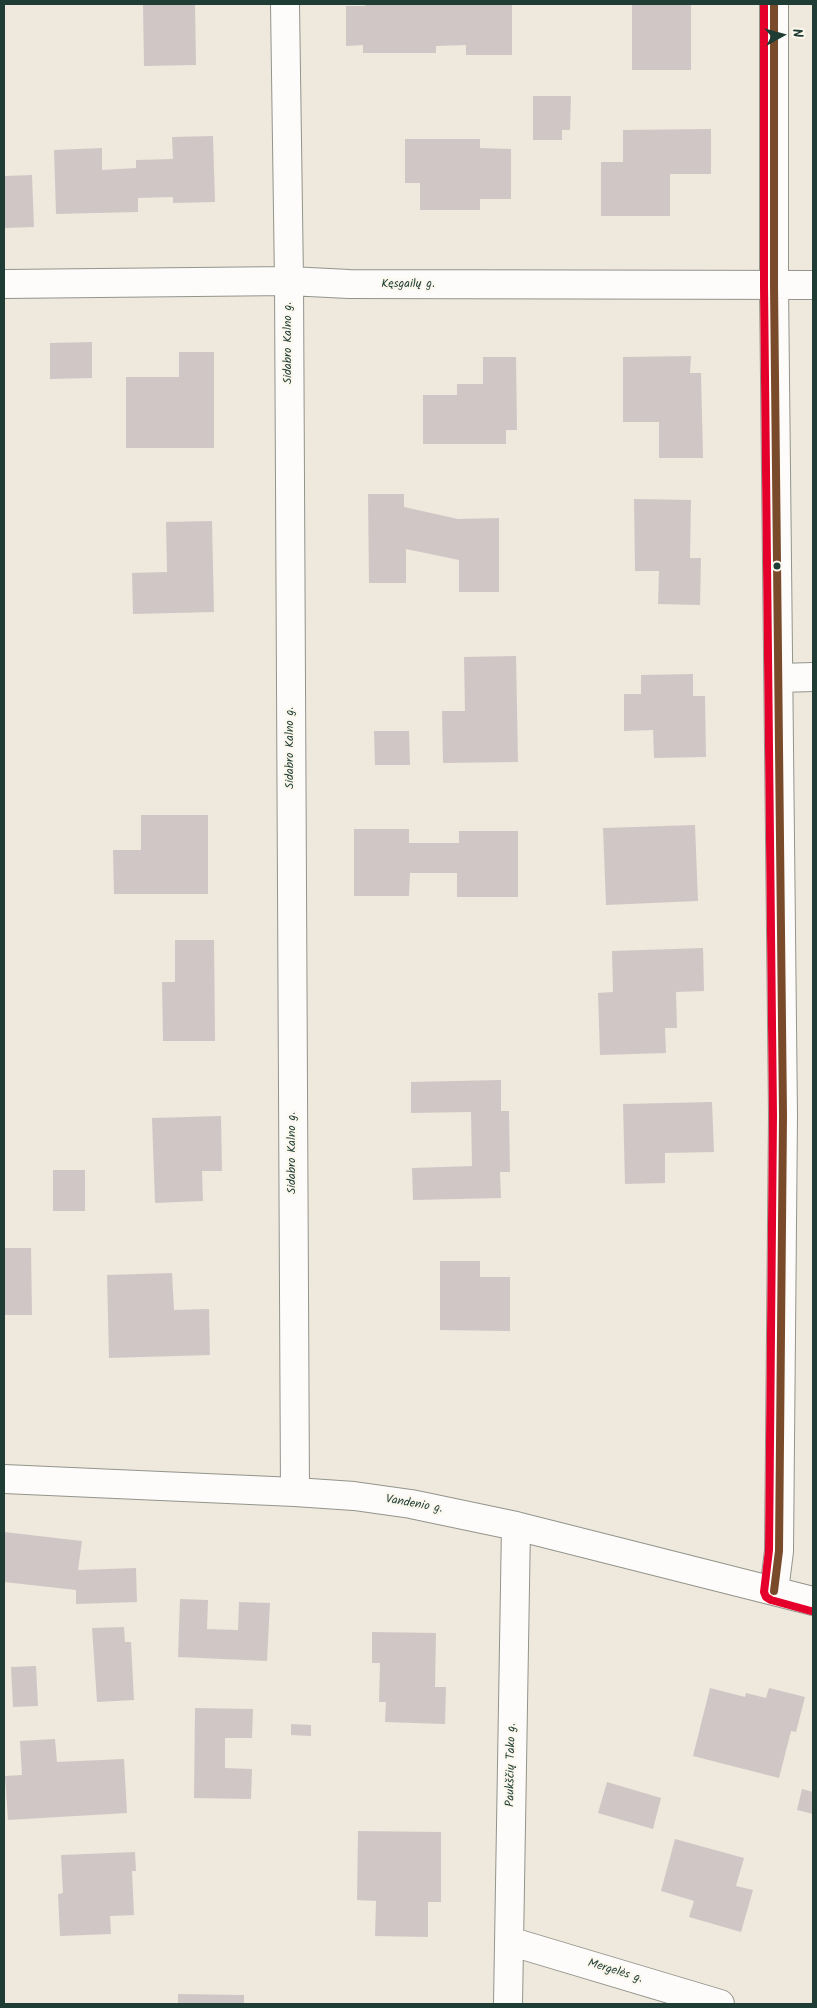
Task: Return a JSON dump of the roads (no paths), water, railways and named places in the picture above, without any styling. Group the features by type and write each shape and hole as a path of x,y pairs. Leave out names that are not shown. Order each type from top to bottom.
{"street":[{"name":"Sidabro Kalno g.","path":"285,4 289,282 295,1492"},
{"path":"774,4 774,286 780,678 783,1115 779,1551 774,1591"},
{"name":"Kęsgailų g.","path":"4,284 289,282 349,284 813,285"},
{"path":"780,678 813,678"},
{"name":"Vandenio g.","path":"4,1479 295,1492 354,1496 411,1504 516,1526 813,1601"},
{"name":"Paukščių Tako g.","path":"508,2004 516,1526"},
{"name":"Mergelės g.","path":"509,1940 720,2004"}]}
